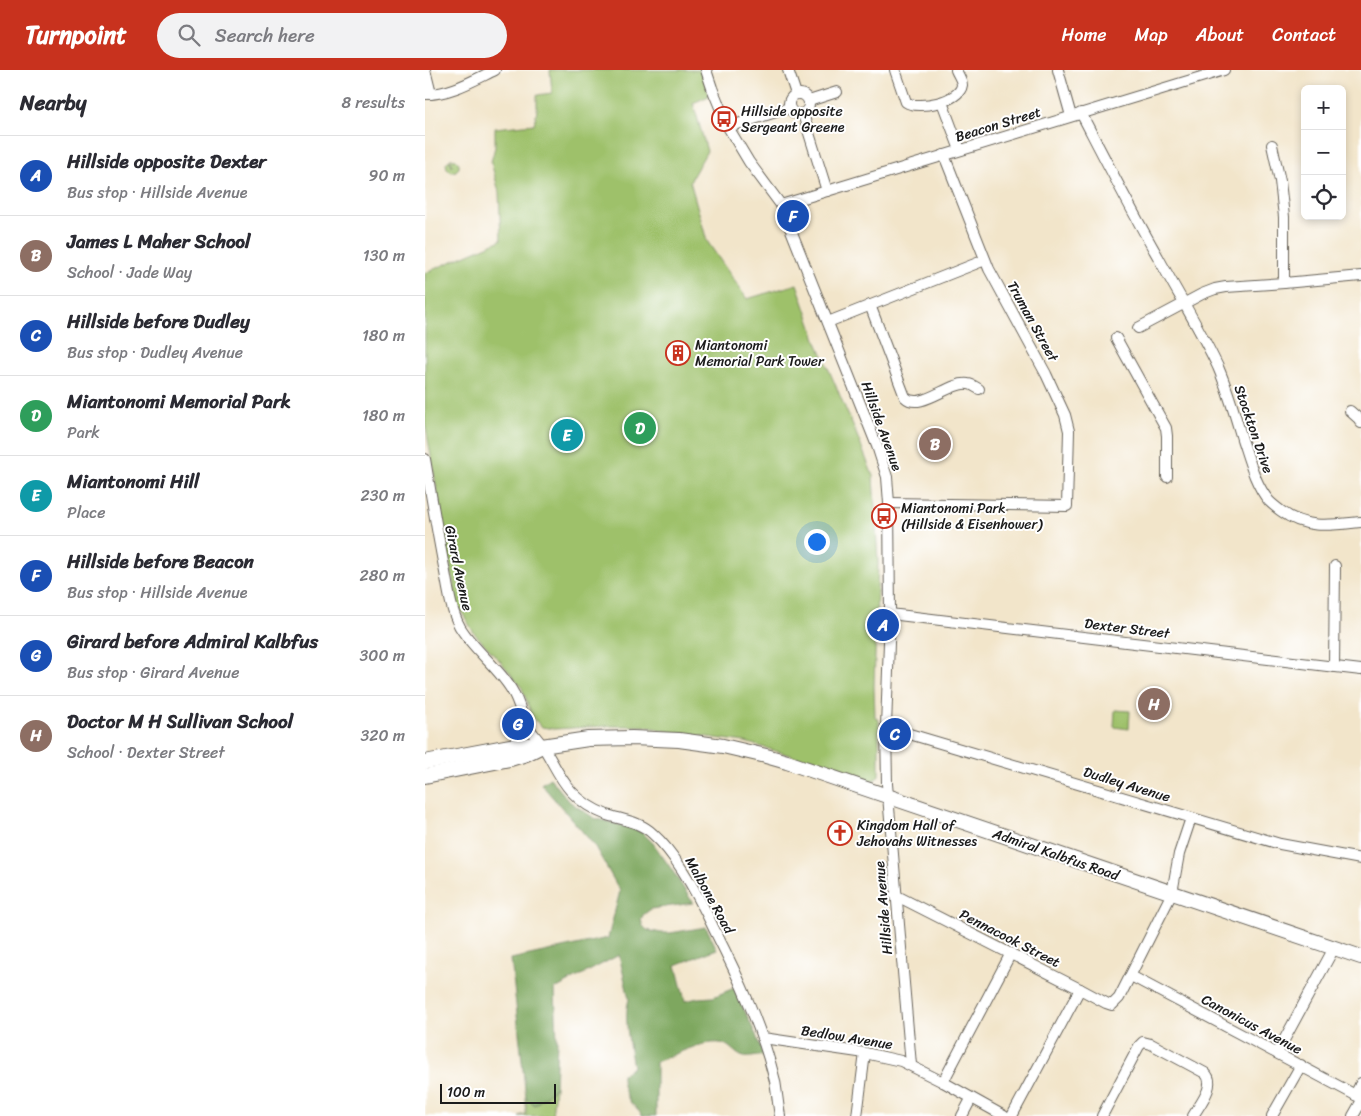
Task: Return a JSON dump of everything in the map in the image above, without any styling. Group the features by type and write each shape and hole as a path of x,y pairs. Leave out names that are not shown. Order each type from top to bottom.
{"main road":[{"name":"Admiral Kalbfus Road","path":"425,776 510,759 542,746 561,742 609,738 658,738 744,750 888,796 1361,957"},
{"name":"Admiral Kalbfus Road","path":"425,762 521,744 542,746"}],"street":[{"path":"425,70 428,94 457,88 495,70"},
{"name":"Hillside Avenue","path":"706,70 728,127 749,162 781,205 877,446 887,477 890,614 887,727 888,796 911,1065"},
{"path":"789,70 796,94"},
{"path":"895,70 906,102 910,105 919,106 942,102 957,93 961,89 962,83 956,70"},
{"name":"Stockton Drive","path":"1057,70 1076,115 1207,345 1221,376 1251,468 1262,491 1269,501 1285,514 1313,525 1361,522"},
{"path":"1185,70 1189,81"},
{"name":"Beacon Street","path":"781,205 1224,70"},
{"path":"809,101 837,92"},
{"path":"789,108 795,114 803,114 809,109 809,101 804,95 796,94"},
{"path":"789,108 790,100 796,94"},
{"path":"942,102 960,150"},
{"path":"728,127 789,108"},
{"path":"803,114 827,190"},
{"path":"1272,145 1283,200 1283,283"},
{"name":"Truman Street","path":"889,502 1067,506 1069,436 1065,416 1046,374 1002,295 985,260 944,156"},
{"path":"828,322 985,260"},
{"path":"1138,328 1207,292 1226,287 1361,276"},
{"path":"870,305 907,400 911,402 919,401 962,384 969,384 979,389"},
{"path":"1118,342 1165,428 1167,436 1167,476"},
{"path":"1350,412 1361,423"},
{"name":"Girard Avenue","path":"425,459 450,600 456,620 468,639 509,686 515,695 525,723 542,746"},
{"path":"1334,667 1335,566"},
{"name":"Dexter Street","path":"890,614 1361,670"},
{"name":"Dudley Avenue","path":"887,727 1280,844 1361,858"},
{"name":"Malbone Road","path":"542,746 572,793 595,810 642,825 662,842 671,854 703,906 743,988 763,1038 775,1082 780,1116"},
{"path":"1131,976 1172,893 1179,854 1191,818"},
{"name":"Pennacook Street","path":"895,895 1011,953 1106,1004 1112,1005 1119,998 1131,976"},
{"path":"1277,1053 1334,948"},
{"path":"943,1082 1011,953"},
{"name":"Canonicus Avenue","path":"1131,976 1301,1065 1359,1099"},
{"path":"1012,1116 1080,989"},
{"name":"Bedlow Avenue","path":"763,1038 891,1058 911,1065 1004,1116"},
{"path":"1101,1116 1139,1046 1143,1042 1151,1044 1209,1077 1211,1082 1209,1088 1193,1116"},
{"path":"857,1116 865,1053"},
{"path":"1272,1116 1301,1065"},
{"path":"1353,1116 1359,1099 1361,1083"},
{"path":"962,1116 971,1098"}],"green space":[{"path":"550,70 701,70 709,96 693,103 707,151 690,181 707,241 747,299 797,284 817,342 873,476 878,562 874,687 875,717 879,720 879,775 876,779 869,781 745,742 671,732 644,726 554,729 542,727 533,718 522,688 474,633 457,604 425,422 425,273 501,240 499,192 491,162 495,147 495,128 534,124 537,110 537,95 552,93"},
{"path":"450,159 455,159 459,163 459,168 456,171 451,172 447,169 446,163 449,160 453,166"},
{"path":"1115,710 1130,711 1129,729 1114,727"},
{"path":"550,778 570,802 594,818 635,829 644,834 653,843 693,903 651,909 643,915 641,920 643,926 647,930 661,933 706,927 717,949 676,965 685,1001 713,997 734,988 756,1035 763,1055 744,1057 724,1044 713,1043 688,1049 656,1062 656,1116 642,1116 632,1105 623,1086 622,1075 633,1067 627,1024 629,999 619,955 555,989 557,1041 555,1088 535,1105 526,1098 511,959 608,938 620,891 594,845 541,784"},
{"path":"555,1088 552,1116 519,1116 526,1114 526,1098 535,1105"}],"place":[{"name":"Hillside opposite Sergeant Greene","path":"724,119"},
{"name":"Hillside before Beacon","path":"793,216"},
{"name":"Miantonomi Memorial Park Tower","path":"678,353"},
{"name":"Miantonomi Memorial Park","path":"640,428"},
{"name":"Miantonomi Hill","path":"567,435"},
{"name":"James L Maher School","path":"935,444"},
{"name":"Miantonomi Park (Hillside & Eisenhower)","path":"884,516"},
{"name":"Hillside opposite Dexter","path":"883,625"},
{"name":"Doctor M H Sullivan School","path":"1154,704"},
{"name":"Girard before Admiral Kalbfus","path":"518,724"},
{"name":"Hillside before Dudley","path":"895,734"},
{"name":"Kingdom Hall of Jehovahs Witnesses","path":"840,833"}]}
